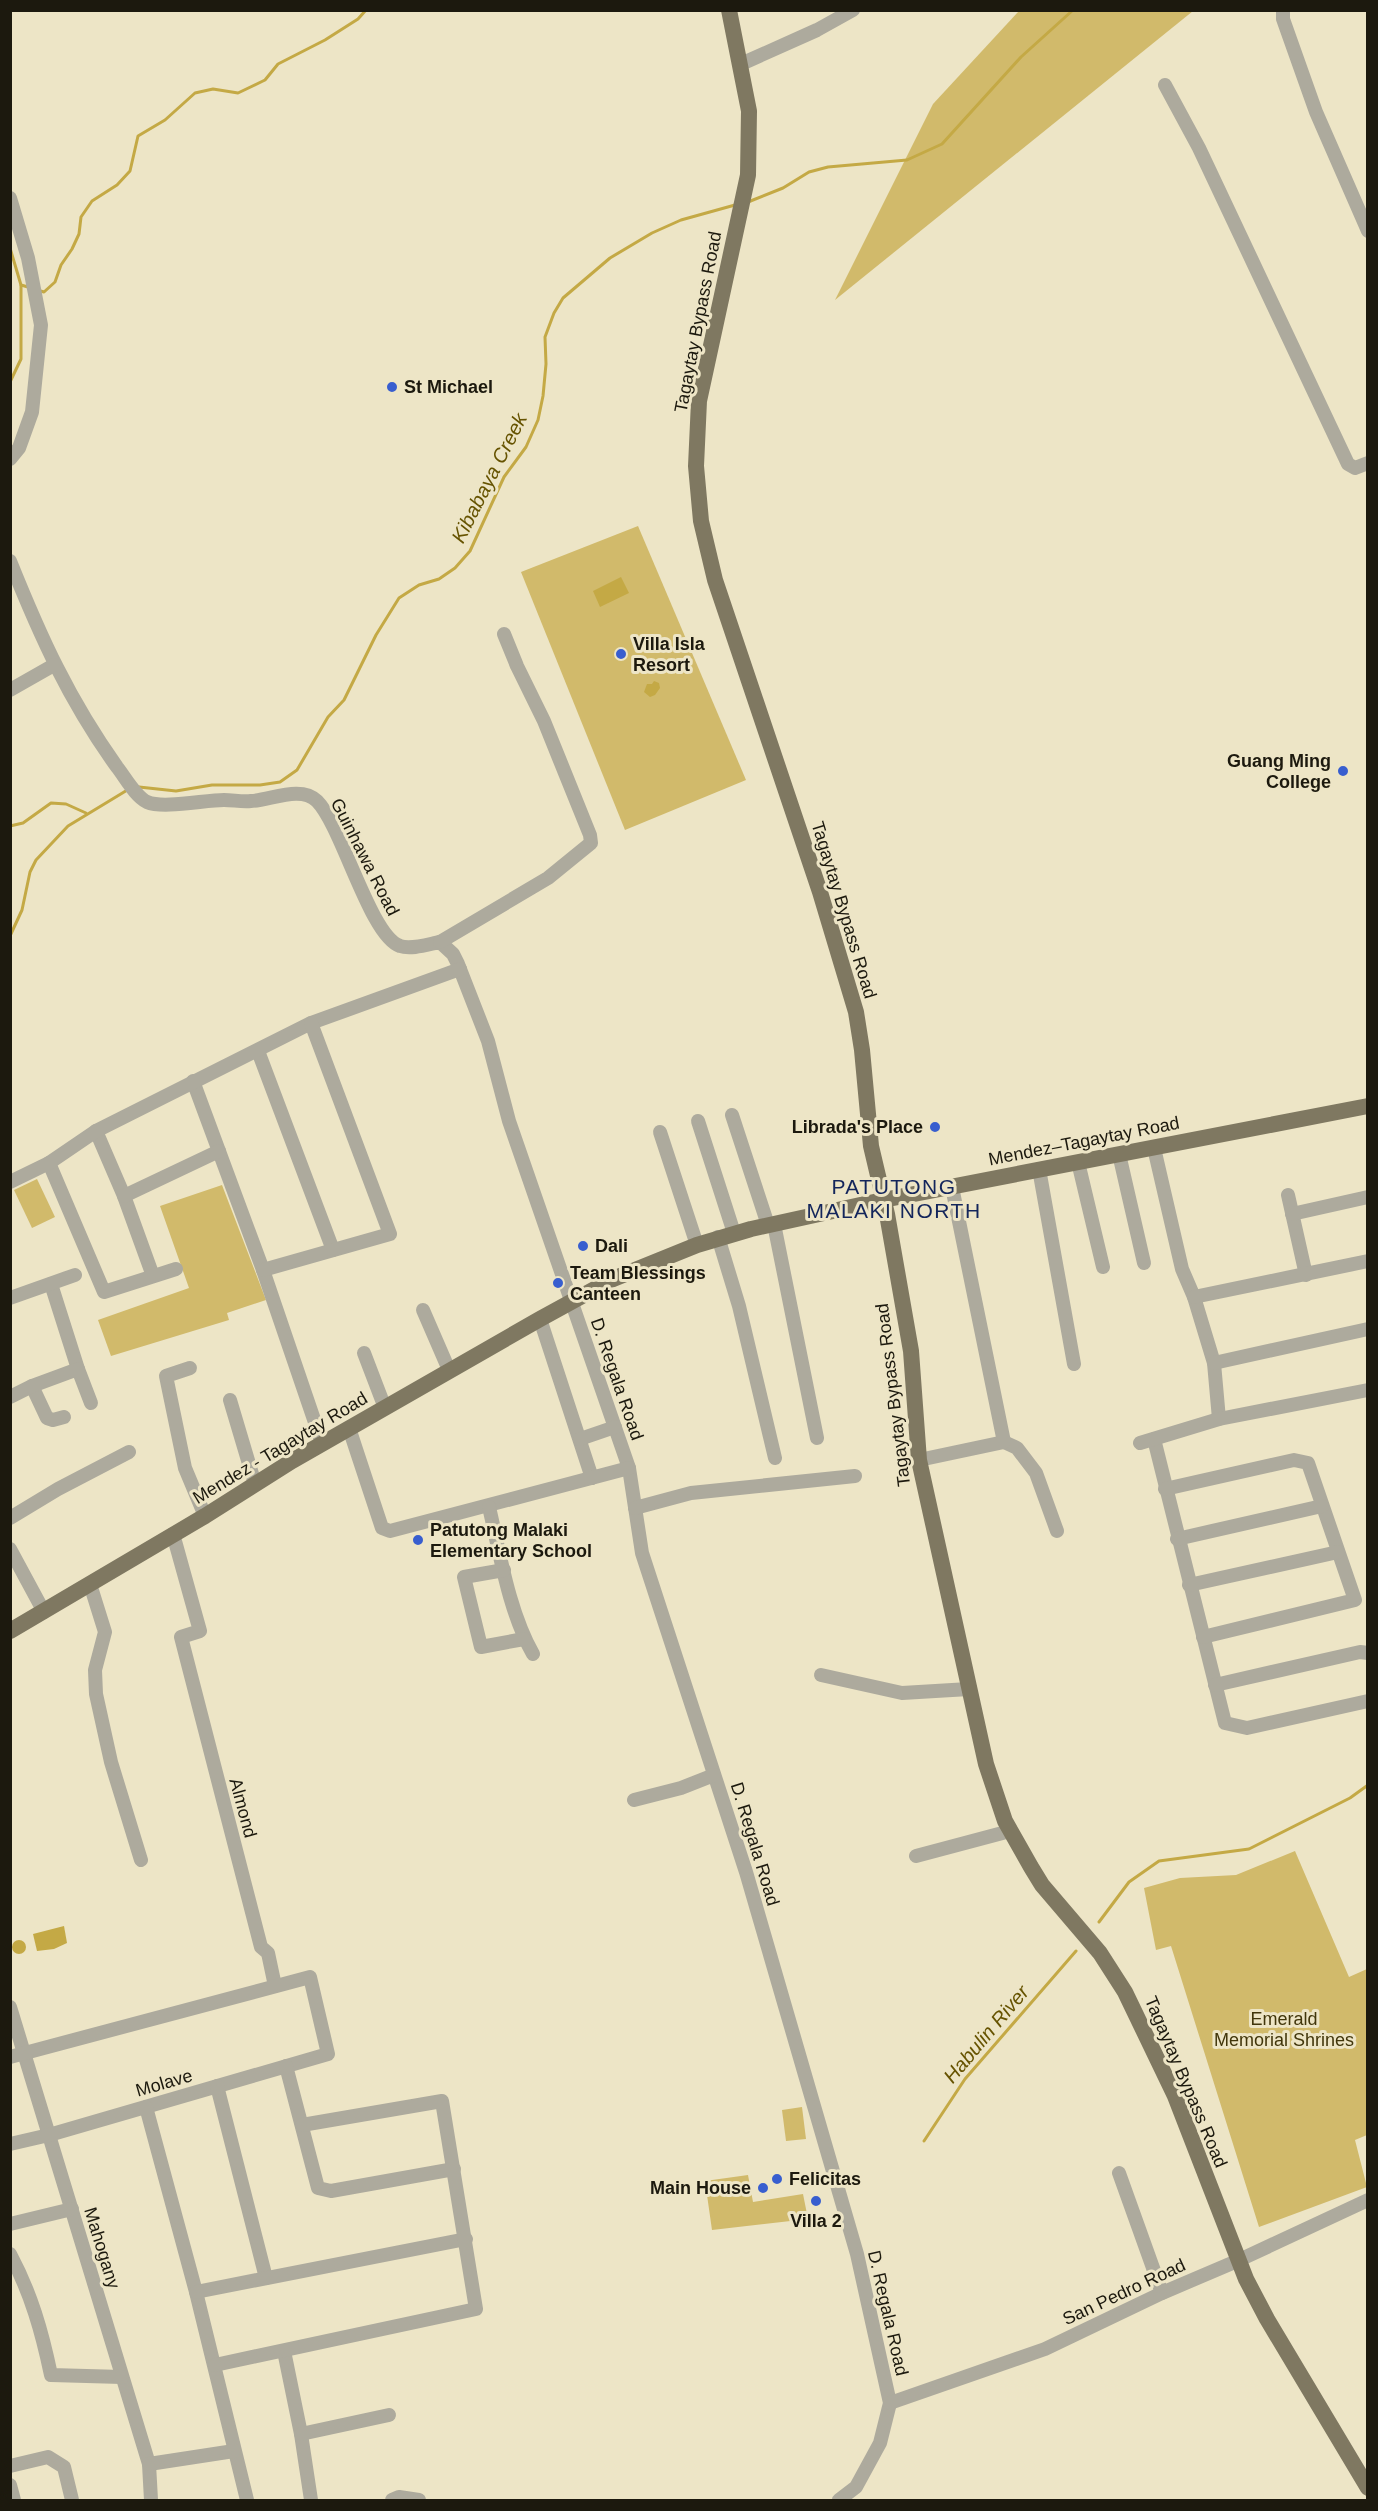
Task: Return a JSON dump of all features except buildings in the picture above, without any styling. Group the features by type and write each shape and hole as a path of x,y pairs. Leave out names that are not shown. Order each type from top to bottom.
{"main road":[{"name":"Tagaytay Bypass Road","path":"729,10 749,111 748,175 699,401 696,466 701,521 715,580 820,892 851,993 862,1050 871,1146 911,1352 918,1460 992,1785 1010,1831 1042,1885 1096,1948 1125,1992 1175,2096 1237,2260 1267,2319 1368,2488"},
{"name":"Mendez–Tagaytay Road","path":"572,1301 613,1279 726,1235 883,1200 1368,1106"},
{"name":"Mendez - Tagaytay Road","path":"10,1631 205,1516 322,1443 572,1301"}],"street":[{"path":"741,64 817,30 853,10"},
{"path":"1283,10 1283,19 1316,112 1366,227"},
{"path":"1165,85 1199,148 1348,464 1355,468 1368,463"},
{"path":"10,198 32,278 41,326 32,412 19,448 10,459"},
{"name":"Guinhawa Road","path":"10,561 54,665 97,739 126,780 147,802 251,801 294,794 306,795 316,800 324,810 389,939 403,947 440,942"},
{"path":"504,634 544,721 590,835 591,843 548,878 440,942 453,954 488,1041 509,1121 572,1301"},
{"path":"10,690 54,665"},
{"path":"10,1182 49,1163 96,1131 311,1023 460,969"},
{"path":"263,1270 390,1234 311,1023"},
{"path":"258,1051 333,1250"},
{"path":"193,1081 263,1270 322,1443"},
{"path":"732,1115 771,1225 817,1438"},
{"path":"698,1121 726,1235 739,1306 775,1458"},
{"path":"96,1131 124,1196 153,1276"},
{"path":"660,1132 697,1245"},
{"path":"1154,1148 1182,1269 1194,1297 1214,1364 1219,1419"},
{"path":"124,1196 219,1151"},
{"path":"1119,1154 1144,1263"},
{"path":"1078,1162 1103,1266"},
{"path":"49,1163 104,1292 176,1269"},
{"path":"1039,1170 1074,1364"},
{"path":"952,1187 1004,1442"},
{"path":"1287,1195 1306,1275"},
{"path":"1292,1214 1368,1197"},
{"path":"1194,1297 1368,1261"},
{"path":"10,1298 75,1275"},
{"path":"51,1284 91,1403"},
{"name":"D. Regala Road","path":"572,1301 629,1468 642,1553 746,1872 856,2254 890,2403"},
{"path":"423,1310 449,1370"},
{"path":"540,1319 592,1478"},
{"path":"1214,1364 1368,1329"},
{"path":"364,1353 385,1408"},
{"path":"190,1368 166,1376 185,1468 205,1516"},
{"path":"10,1397 78,1369"},
{"path":"32,1386 47,1418 53,1420 64,1417"},
{"path":"1368,1390 1219,1419 1147,1441 1165,1489 1225,1722 1247,1728 1368,1701"},
{"path":"230,1400 255,1484"},
{"path":"580,1439 615,1427"},
{"path":"349,1428 382,1528 390,1531 489,1507 629,1468"},
{"path":"918,1460 1004,1442 1017,1448 1036,1473 1057,1531"},
{"path":"10,1518 58,1489 129,1452"},
{"path":"1165,1489 1294,1460 1308,1463 1355,1600 1203,1637"},
{"path":"635,1508 691,1493 855,1476"},
{"path":"1178,1539 1323,1506"},
{"path":"489,1507 524,1639 533,1654"},
{"name":"Almond","path":"173,1534 200,1631 181,1637 261,1947 258,1954 271,1987"},
{"path":"10,1549 44,1612"},
{"path":"1189,1585 1338,1552"},
{"path":"504,1570 464,1576 481,1647 524,1639"},
{"path":"90,1584 105,1632 96,1670 96,1694 111,1762 141,1860"},
{"path":"1215,1685 1360,1652 1368,1653"},
{"path":"821,1675 902,1694 969,1689"},
{"path":"634,1800 681,1788 714,1775"},
{"path":"916,1856 1010,1831"},
{"name":"Molave","path":"10,2144 50,2135 328,2054 310,1977 271,1987"},
{"path":"10,2057 271,1987"},
{"name":"Mahogany","path":"10,2007 149,2464 151,2500"},
{"path":"286,2066 318,2188 331,2191 454,2169"},
{"path":"217,2086 266,2278"},
{"path":"215,2365 476,2309 442,2101 302,2125"},
{"path":"146,2107 215,2365 247,2500"},
{"path":"1119,2173 1162,2293"},
{"name":"San Pedro Road","path":"890,2403 1045,2349 1162,2293 1368,2200"},
{"path":"10,2224 72,2209"},
{"path":"196,2292 466,2239"},
{"path":"10,2254 25,2282 41,2328 51,2375 122,2377"},
{"path":"284,2351 301,2434 311,2500"},
{"path":"839,2500 856,2487 880,2443 890,2403"},
{"path":"301,2434 389,2415"},
{"path":"149,2464 234,2451"},
{"path":"10,2466 48,2457 64,2467 72,2500"},
{"path":"10,2484 14,2500"},
{"path":"392,2500 399,2497 419,2500"}],"green space":[{"path":"1019,11 1193,11 835,300 933,104"},
{"path":"638,526 746,780 625,830 521,572"},
{"path":"37,1179 55,1217 32,1228 14,1190"},
{"path":"222,1185 266,1300 227,1313 229,1320 111,1356 98,1320 189,1288 160,1206"},
{"name":"Emerald Memorial Shrines","path":"1295,1851 1349,1977 1367,1969 1367,2135 1355,2140 1367,2187 1259,2227 1171,1946 1156,1950 1144,1888 1180,1878 1236,1875"},
{"path":"802,2107 806,2139 786,2141 782,2110"},
{"path":"748,2175 753,2202 803,2194 808,2219 712,2230 705,2181"}],"shaded area":[{"path":"621,577 629,593 600,607 593,591"},
{"path":"654,681 659,683 660,688 655,695 650,697 644,692 647,684 652,684"},
{"path":"64,1926 67,1943 54,1949 37,1951 33,1934"},
{"path":"19,1940 24,1942 26,1947 24,1952 19,1954 14,1952 12,1947 14,1942"}],"waterway":[{"name":"Kibabaya Creek","path":"37,290 44,292 55,282 61,265 79,234 81,217 92,201 117,185 130,171 138,136 165,120 195,93 213,89 238,93 265,80 278,64 325,40 358,19 366,10"},
{"name":"Kibabaya Creek","path":"748,202 783,188 809,172 828,167 907,160 942,144 1021,57 1073,10"},
{"name":"Kibabaya Creek","path":"139,787 176,791 212,785 260,785 280,782 297,770 328,717 344,700 376,635 399,598 419,585 439,579 455,568 470,551 504,477 526,447 538,420 546,364 545,337 554,313 563,298 610,258 652,233 681,220 735,205"},
{"name":"Kibabaya Creek","path":"10,248 21,285 28,287"},
{"path":"10,382 21,359 21,285"},
{"name":"Kibabaya Creek","path":"10,936 22,910 30,872 36,860 68,826 129,789"},
{"path":"10,826 23,823 51,803 66,804 86,813"},
{"name":"Habulin River","path":"1099,1922 1129,1882 1159,1861 1249,1849 1350,1798 1368,1785"},
{"name":"Habulin River","path":"924,2141 965,2079 1076,1951"}],"place":[{"name":"St Michael","path":"392,387"},
{"name":"Villa Isla Resort","path":"621,654"},
{"name":"Guang Ming College","path":"1343,771"},
{"name":"Librada's Place","path":"935,1127"},
{"name":"Dali","path":"583,1246"},
{"name":"Team Blessings Canteen","path":"558,1283"},
{"name":"Patutong Malaki Elementary School","path":"418,1540"},
{"name":"Felicitas","path":"777,2179"},
{"name":"Main House","path":"763,2188"},
{"name":"Villa 2","path":"816,2201"}],"district":[{"name":"PATUTONG MALAKI NORTH","path":"894,1198"}]}
